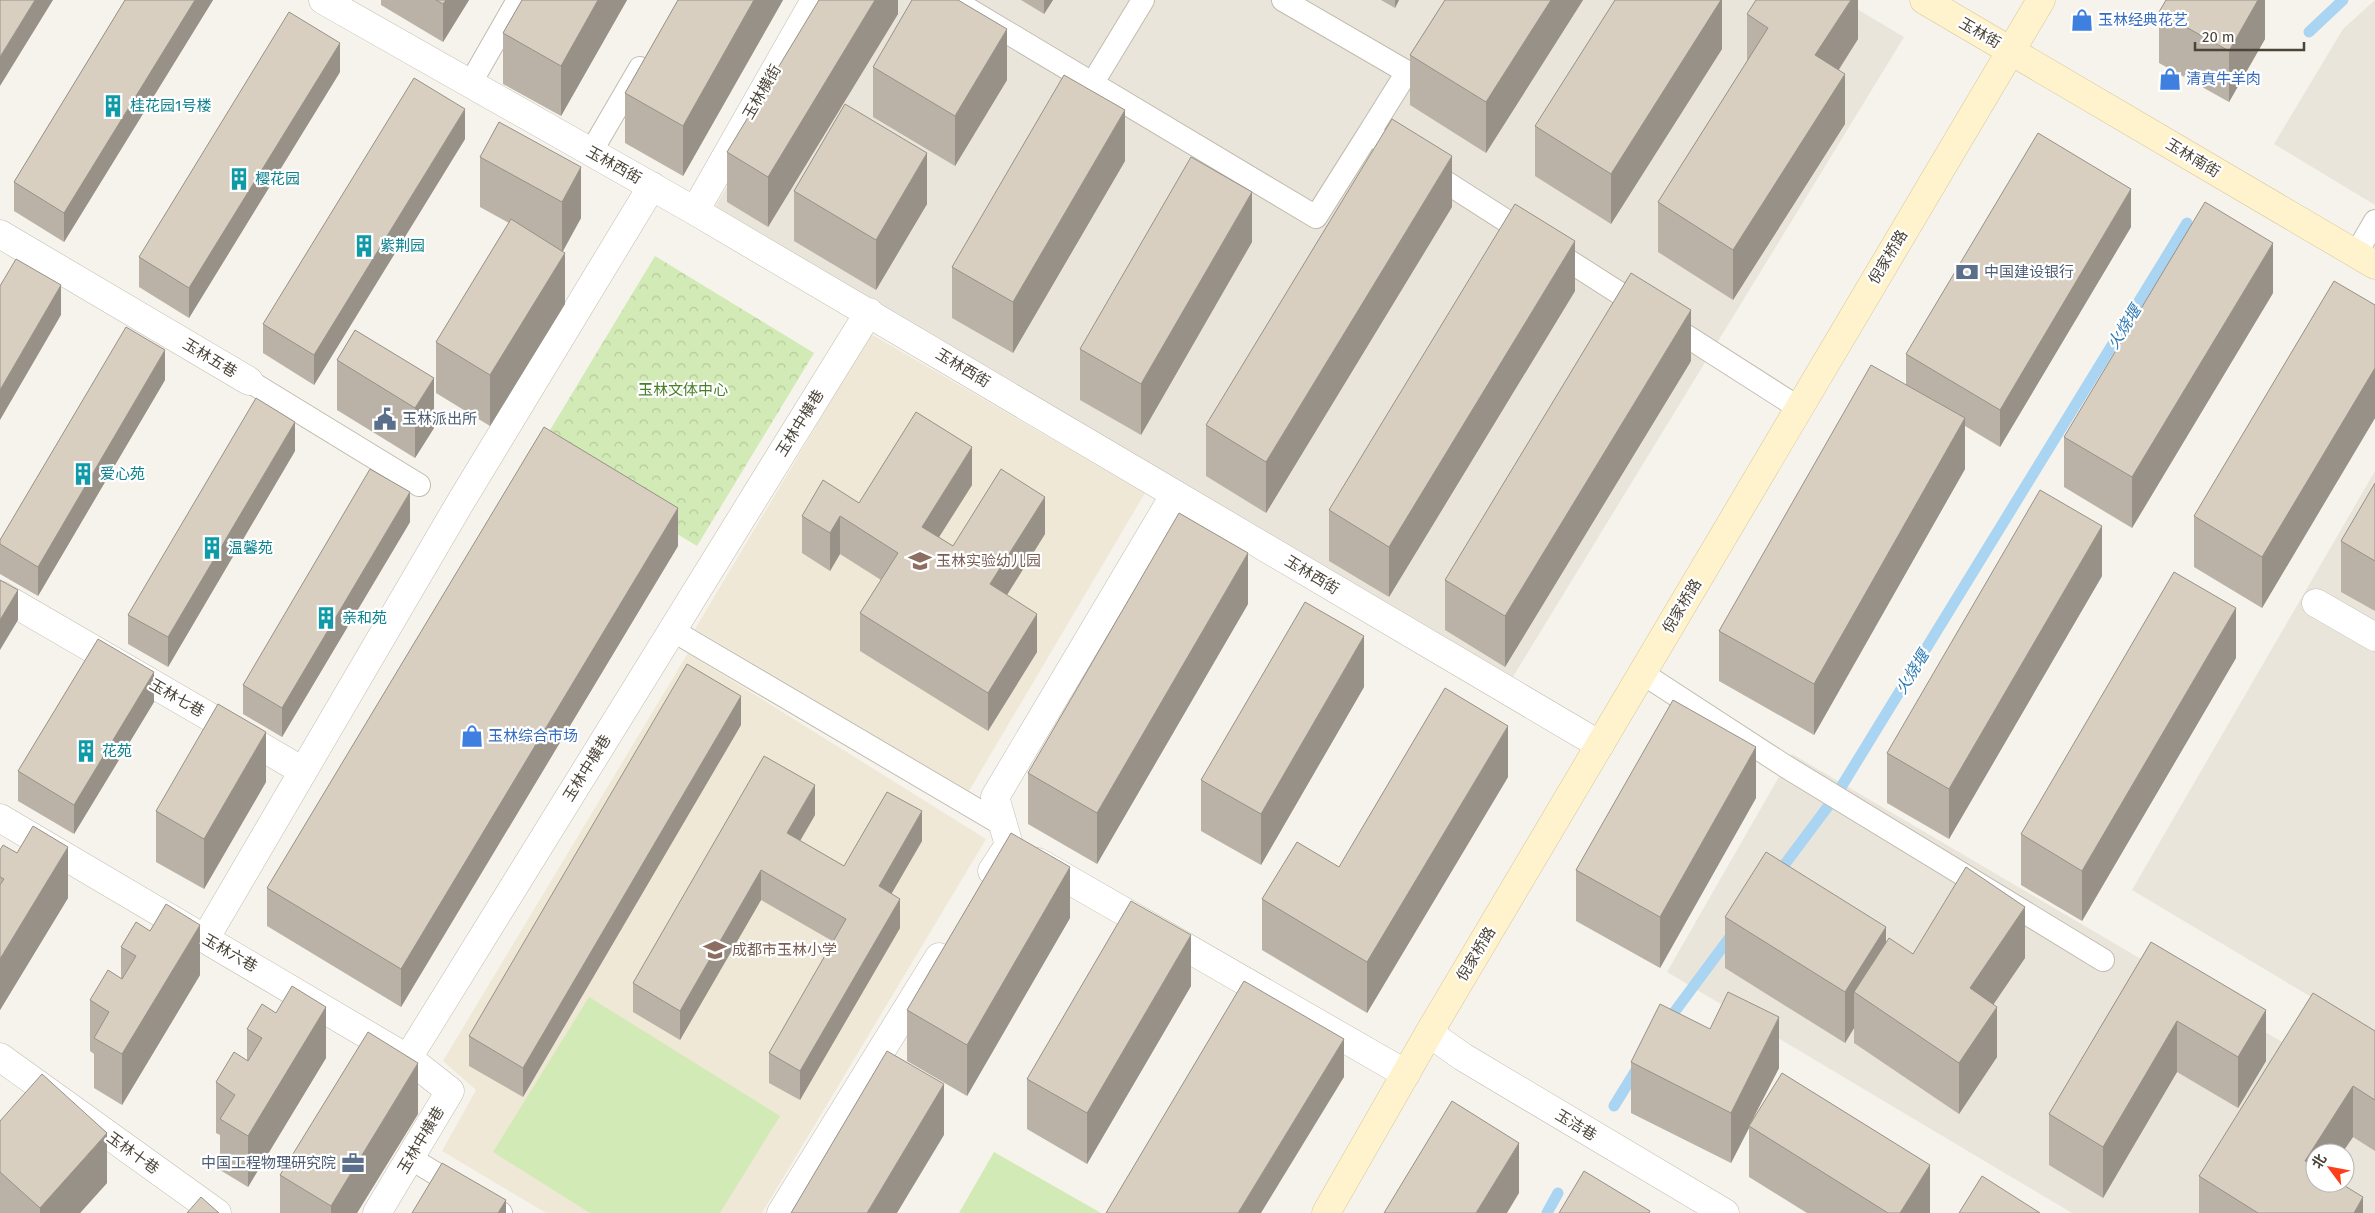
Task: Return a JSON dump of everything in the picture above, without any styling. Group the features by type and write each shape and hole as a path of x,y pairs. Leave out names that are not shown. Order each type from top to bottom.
{"main road":[{"name":"玉林街","path":"1924,0 2011,50"},
{"name":"倪家桥路","path":"1326,1213 1429,1033 2041,0"},
{"name":"玉林南街","path":"2011,50 2365,260"}],"street":[{"name":"玉林西街","path":"323,0 695,210 1600,745"},
{"name":"玉林横街","path":"695,210 815,0"},
{"path":"205,938 460,503 652,186"},
{"name":"玉林五巷","path":"0,234 249,382"},
{"name":"玉林中横巷","path":"377,1213 450,1091 408,1058 869,312"},
{"path":"978,895 1006,835 996,797 1175,494"},
{"name":"玉林七巷","path":"0,595 303,771"},
{"path":"2316,602 2375,637"},
{"name":"玉林六巷","path":"0,818 408,1058"},
{"path":"1006,835 1406,1074"},
{"path":"781,1213 952,937"},
{"name":"玉洁巷","path":"1429,1033 1463,1057 1725,1213"},
{"name":"玉林十巷","path":"0,1058 217,1213"}],"lane":[{"path":"470,84 518,0"},
{"path":"952,0 1316,217 1406,72 1283,0"},
{"path":"1092,84 1143,0"},
{"path":"591,152 650,51"},
{"path":"1369,133 1799,408"},
{"path":"2365,260 2375,220"},
{"name":"玉林五巷","path":"249,382 419,485"},
{"path":"672,630 1006,835"},
{"path":"1642,673 1785,766 2103,960"},
{"path":"410,1158 501,1213"}],"shaded area":[{"path":"838,0 1842,0 1904,37 1511,680 715,207"},
{"path":"2375,0 2375,205 2274,144 2343,29"},
{"name":"玉林实验幼儿园","path":"871,334 1145,493 969,791 695,629"},
{"path":"2375,471 2375,1035 2132,890"},
{"name":"成都市玉林小学","path":"688,653 986,839 762,1213 546,1213 442,1151 476,1090 443,1061"},
{"path":"1792,754 2284,1043 2375,1065 2375,1213 2072,1213 1667,972"}],"green space":[{"name":"玉林文体中心","path":"655,256 814,353 697,546 538,450"},
{"path":"589,997 780,1116 720,1213 590,1213 493,1152"},
{"path":"994,1152 1101,1213 959,1213"}],"building":[{"path":"0,0 35,0 0,57"},
{"name":"桂花园1号楼","path":"125,0 195,0 64,213 14,182"},
{"path":"436,0 446,0 443,4"},
{"path":"522,0 598,0 561,66 503,33"},
{"path":"678,0 754,0 683,126 625,93"},
{"path":"819,0 875,0 768,177 727,152"},
{"path":"912,0 958,0 1007,29 955,116 873,67"},
{"path":"1445,0 1551,0 1486,102 1410,55"},
{"path":"1615,0 1721,0 1611,174 1535,126"},
{"path":"1756,0 1851,0 1815,55 1845,74 1733,250 1658,202 1768,28 1747,14"},
{"path":"2166,0 2258,0 2229,51 2159,12"},
{"name":"樱花园","path":"289,12 340,43 189,288 139,257"},
{"path":"1064,75 1125,110 1013,302 952,267"},
{"name":"紫荆园","path":"414,78 465,109 314,355 263,324"},
{"path":"845,104 927,153 876,240 794,191"},
{"path":"1392,119 1452,156 1266,462 1206,425"},
{"path":"499,122 581,167 562,202 480,157"},
{"path":"2038,133 2131,189 2000,410 1906,354"},
{"path":"1191,157 1252,192 1141,384 1080,349"},
{"path":"2205,202 2273,243 2132,477 2064,437"},
{"path":"1515,204 1575,241 1389,547 1329,510"},
{"path":"511,219 565,253 490,375 436,342"},
{"path":"16,259 61,285 0,390 0,286"},
{"path":"1631,273 1691,310 1505,616 1445,580"},
{"path":"2334,281 2375,305 2375,368 2262,557 2194,516"},
{"name":"爱心苑","path":"126,327 165,350 38,567 0,544 0,540"},
{"path":"355,330 434,378 415,408 337,360"},
{"path":"1871,365 1965,418 1814,684 1719,631"},
{"name":"温馨苑","path":"256,398 295,422 168,637 128,615"},
{"path":"916,412 972,447 922,527 953,546 1001,469 1045,497 990,584 1037,614 988,693 860,613 898,553 840,516 830,533 802,516 823,480 859,503"},
{"name":"玉林综合市场","path":"544,427 678,508 401,969 267,888"},
{"name":"亲和苑","path":"370,469 410,492 282,708 243,685"},
{"path":"2375,483 2375,561 2341,541"},
{"path":"2040,490 2102,526 1949,789 1887,753"},
{"path":"1179,513 1248,553 1097,813 1028,773"},
{"path":"2174,572 2236,608 2082,871 2021,834"},
{"path":"0,580 18,590 0,620"},
{"path":"1305,602 1364,636 1261,814 1201,780"},
{"name":"花苑","path":"98,639 154,672 74,805 18,771"},
{"path":"687,664 741,696 523,1068 469,1036"},
{"path":"1445,688 1508,726 1367,962 1262,899 1297,842 1339,867"},
{"path":"1673,700 1756,747 1660,917 1576,870"},
{"path":"218,704 266,732 204,839 156,811"},
{"path":"764,756 815,785 787,833 844,866 887,792 922,811 879,886 900,899 800,1071 769,1053 846,919 761,870 680,1011 633,983"},
{"path":"33,826 68,847 0,959 0,885 4,879 0,877 0,850 3,845 17,853"},
{"path":"1011,833 1070,867 967,1045 907,1010"},
{"path":"1766,852 1886,927 1845,992 1725,917"},
{"path":"1966,867 2025,907 1970,988 1997,1007 1959,1063 1854,992 1889,938 1913,954"},
{"path":"1131,901 1191,935 1087,1113 1027,1079"},
{"path":"166,904 200,925 122,1054 94,1038 109,1012 90,1000 108,970 122,979 136,956 121,947 136,922 150,931"},
{"path":"2151,942 2266,1010 2238,1057 2177,1021 2103,1147 2049,1114"},
{"path":"1244,981 1344,1039 1238,1213 1106,1213"},
{"path":"292,986 326,1007 248,1136 220,1119 235,1095 216,1082 234,1052 248,1061 262,1038 247,1029 262,1004 276,1013"},
{"path":"1728,992 1779,1017 1731,1113 1631,1062 1660,1004 1710,1029"},
{"path":"2313,993 2375,1031 2375,1100 2353,1086 2317,1143 2305,1143 2305,1193 2355,1192 2363,1197 2354,1213 2258,1213 2199,1176"},
{"path":"368,1032 418,1063 331,1206 280,1175"},
{"path":"887,1051 944,1084 867,1213 791,1213"},
{"path":"1782,1073 1930,1165 1900,1213 1888,1213 1749,1126"},
{"path":"42,1074 107,1133 40,1208 0,1172 0,1121"},
{"path":"1452,1101 1519,1143 1476,1213 1384,1213"},
{"path":"442,1163 506,1200 498,1213 412,1213"},
{"path":"1584,1171 1650,1211 1649,1213 1559,1213"},
{"path":"1982,1176 2040,1213 1959,1213"},
{"path":"201,1197 219,1213 187,1213"}],"waterway":[{"name":"火烧堰","path":"2309,32 2343,0"},
{"name":"火烧堰","path":"1776,876 1835,797 2187,223"},
{"name":"火烧堰","path":"1667,1022 1733,933"},
{"name":"火烧堰","path":"1614,1106 1638,1067"},
{"name":"火烧堰","path":"1547,1213 1558,1193"}],"place":[{"name":"玉林经典花艺","path":"2082,20"},
{"name":"清真牛羊肉","path":"2170,79"},
{"name":"桂花园1号楼","path":"113,106"},
{"name":"樱花园","path":"239,179"},
{"name":"紫荆园","path":"364,246"},
{"name":"中国建设银行","path":"1967,272"},
{"name":"玉林派出所","path":"385,419"},
{"name":"爱心苑","path":"83,474"},
{"name":"温馨苑","path":"212,548"},
{"name":"玉林实验幼儿园","path":"920,561"},
{"name":"亲和苑","path":"326,618"},
{"name":"玉林综合市场","path":"472,736"},
{"name":"花苑","path":"86,751"},
{"name":"成都市玉林小学","path":"715,950"},
{"name":"中国工程物理研究院","path":"353,1163"}]}
